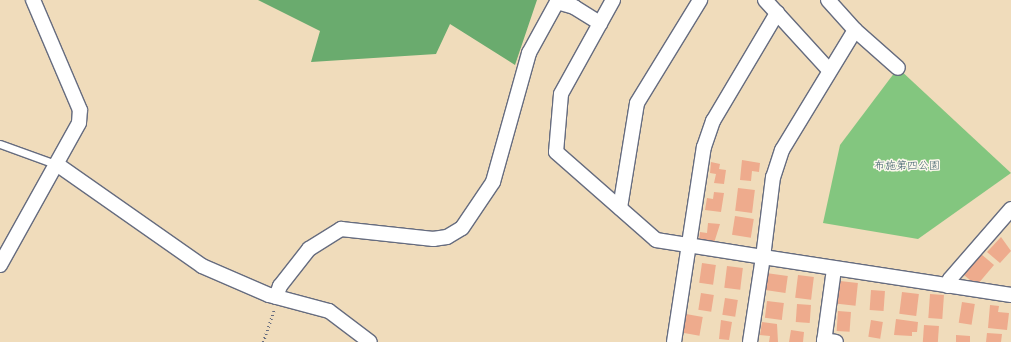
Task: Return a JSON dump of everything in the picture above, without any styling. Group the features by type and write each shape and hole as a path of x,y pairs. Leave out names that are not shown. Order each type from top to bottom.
{"street":[{"path":"0,265 58,165 79,123 80,110 33,0"},
{"path":"613,0 561,94 556,152 656,240 834,269 1011,295"},
{"path":"620,208 637,103 700,0"},
{"path":"765,0 829,70"},
{"path":"828,0 855,30 898,68"},
{"path":"276,297 280,286 310,249 341,229 433,239 447,237 462,228 493,182 529,53 557,1 574,7 600,23"},
{"path":"674,342 704,147 713,121 778,13"},
{"path":"750,342 773,177 782,150 829,70 855,30"},
{"path":"58,165 178,253 276,297 329,311 370,342"},
{"path":"948,286 950,279 1011,209"},
{"path":"828,341 834,269"}],"lane":[{"path":"0,144 58,165"}],"path":[{"path":"263,342 272,323 276,297"}],"green space":[{"path":"258,0 537,0 515,65 450,24 436,54 311,62 320,31"},
{"name":"布施第四公園","path":"898,68 1011,173 918,239 823,223 840,145"}],"building":[{"path":"742,160 760,163 759,172 752,171 751,181 740,180"},
{"path":"711,162 720,164 719,169 726,170 724,184 714,183 716,174 710,173"},
{"path":"738,188 755,190 752,213 735,211"},
{"path":"714,192 724,193 721,212 705,210 707,198 713,199"},
{"path":"735,216 754,219 751,238 732,235"},
{"path":"708,223 720,224 714,243 699,241 700,232 707,233"},
{"path":"1001,237 1011,251 1000,263 987,252"},
{"path":"981,254 994,265 977,286 964,275"},
{"path":"702,263 716,265 713,285 699,283"},
{"path":"727,266 743,268 740,290 724,288"},
{"path":"766,273 788,276 785,293 764,290"},
{"path":"798,275 814,277 811,300 795,298"},
{"path":"840,281 858,283 855,306 838,304"},
{"path":"871,290 885,291 884,311 870,310"},
{"path":"902,292 919,294 916,316 899,314"},
{"path":"701,293 714,295 711,312 698,310"},
{"path":"930,294 944,295 942,319 928,318"},
{"path":"725,298 738,300 735,317 722,315"},
{"path":"767,301 784,303 782,320 765,318"},
{"path":"962,302 975,304 972,325 959,323"},
{"path":"797,304 811,305 810,323 796,322"},
{"path":"990,305 999,306 998,312 1009,313 1007,330 988,328"},
{"path":"838,311 851,312 850,332 837,331"},
{"path":"686,314 703,317 699,336 683,333"},
{"path":"896,319 918,322 917,332 912,332 912,336 894,335"},
{"path":"721,320 732,322 729,340 719,339"},
{"path":"871,320 883,322 880,339 868,337"},
{"path":"762,322 777,324 778,342 769,342 770,336 760,335"},
{"path":"924,325 939,326 938,342 923,342"},
{"path":"791,330 804,332 803,342 789,342"},
{"path":"987,333 1002,334 1001,342 986,342"},
{"path":"956,335 970,336 970,342 956,342"}]}
